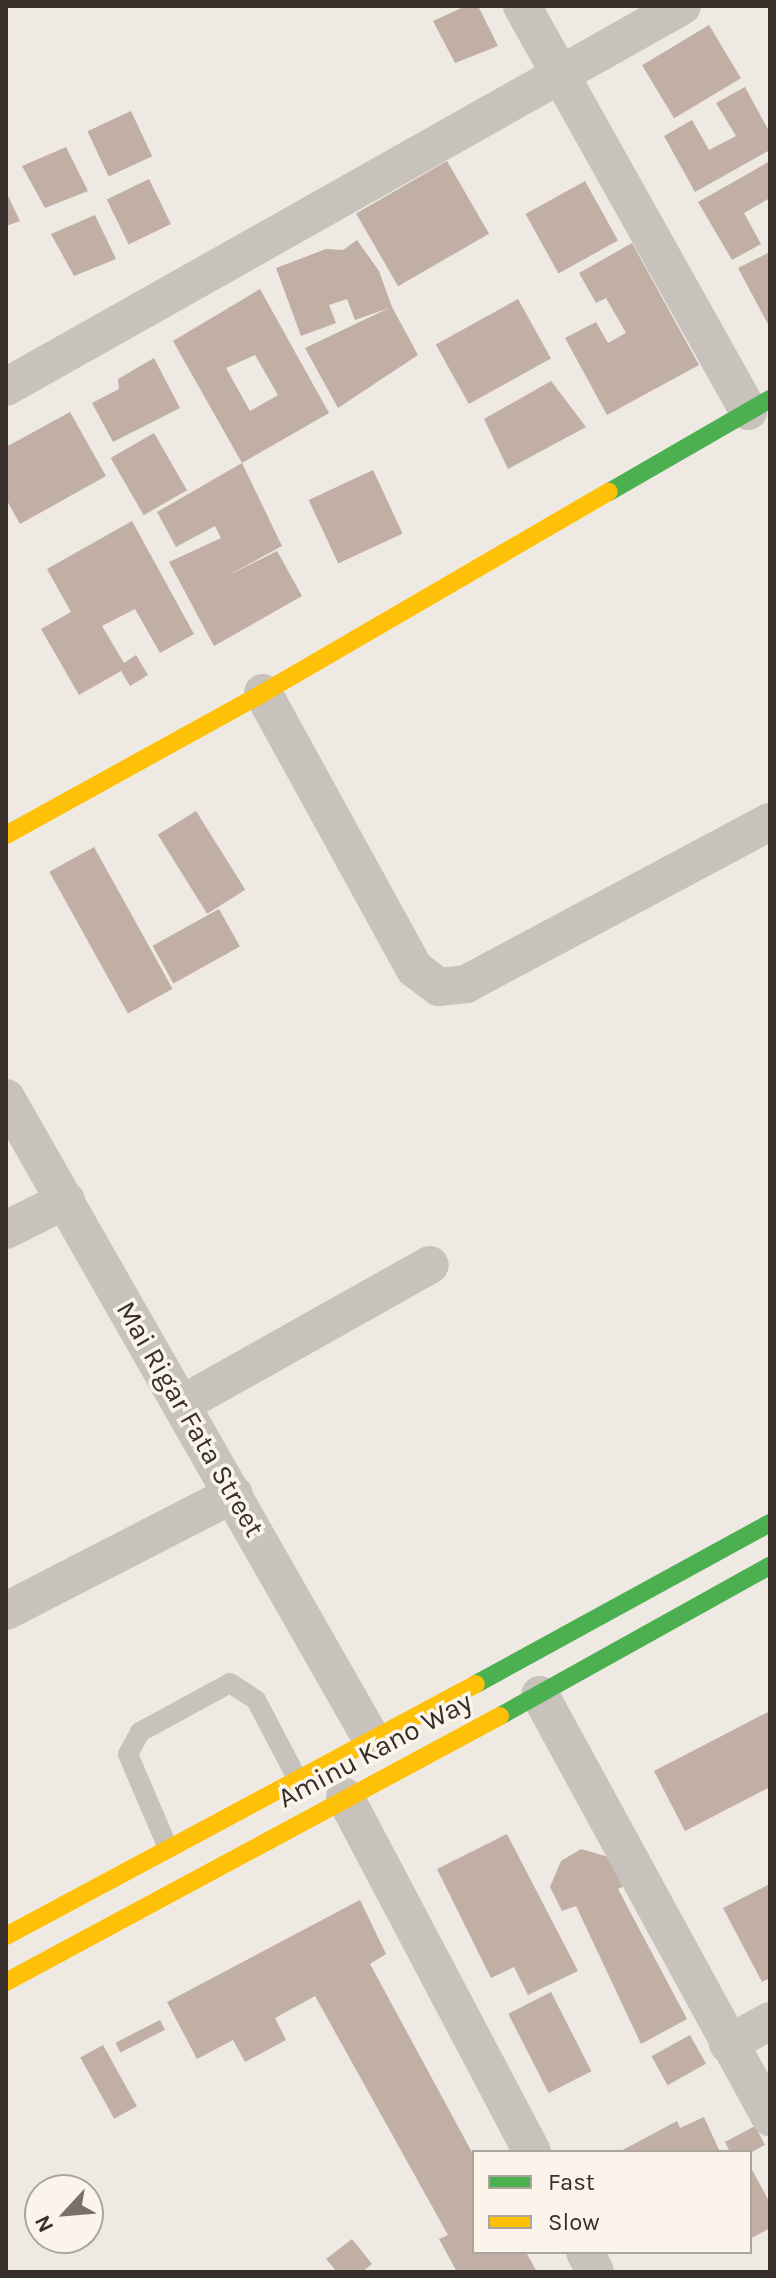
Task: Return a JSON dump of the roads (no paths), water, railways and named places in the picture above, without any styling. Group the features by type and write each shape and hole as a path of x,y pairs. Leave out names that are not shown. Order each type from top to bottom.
{"main road":[{"path":"6,835 263,693 759,405"},
{"name":"Aminu Kano Way","path":"6,1982 252,1826 298,1780 770,1523"},
{"name":"Aminu Kano Way","path":"6,1936 168,1848 345,1797 540,1695 770,1566"}],"street":[{"path":"522,6 759,405"},
{"path":"6,387 682,6"},
{"path":"263,693 415,969 439,987 466,984 770,822"},
{"name":"Mai Rigar Fata Street","path":"6,1098 372,1740"},
{"path":"6,1230 66,1200"},
{"path":"182,1404 430,1265"},
{"path":"6,1611 234,1494"},
{"path":"540,1695 770,2117"},
{"path":"345,1797 531,2150"},
{"path":"728,2044 770,2021"},
{"path":"586,2254 595,2272"}],"lane":[{"path":"168,1848 128,1754 140,1732 230,1683 256,1700 298,1780"}]}
